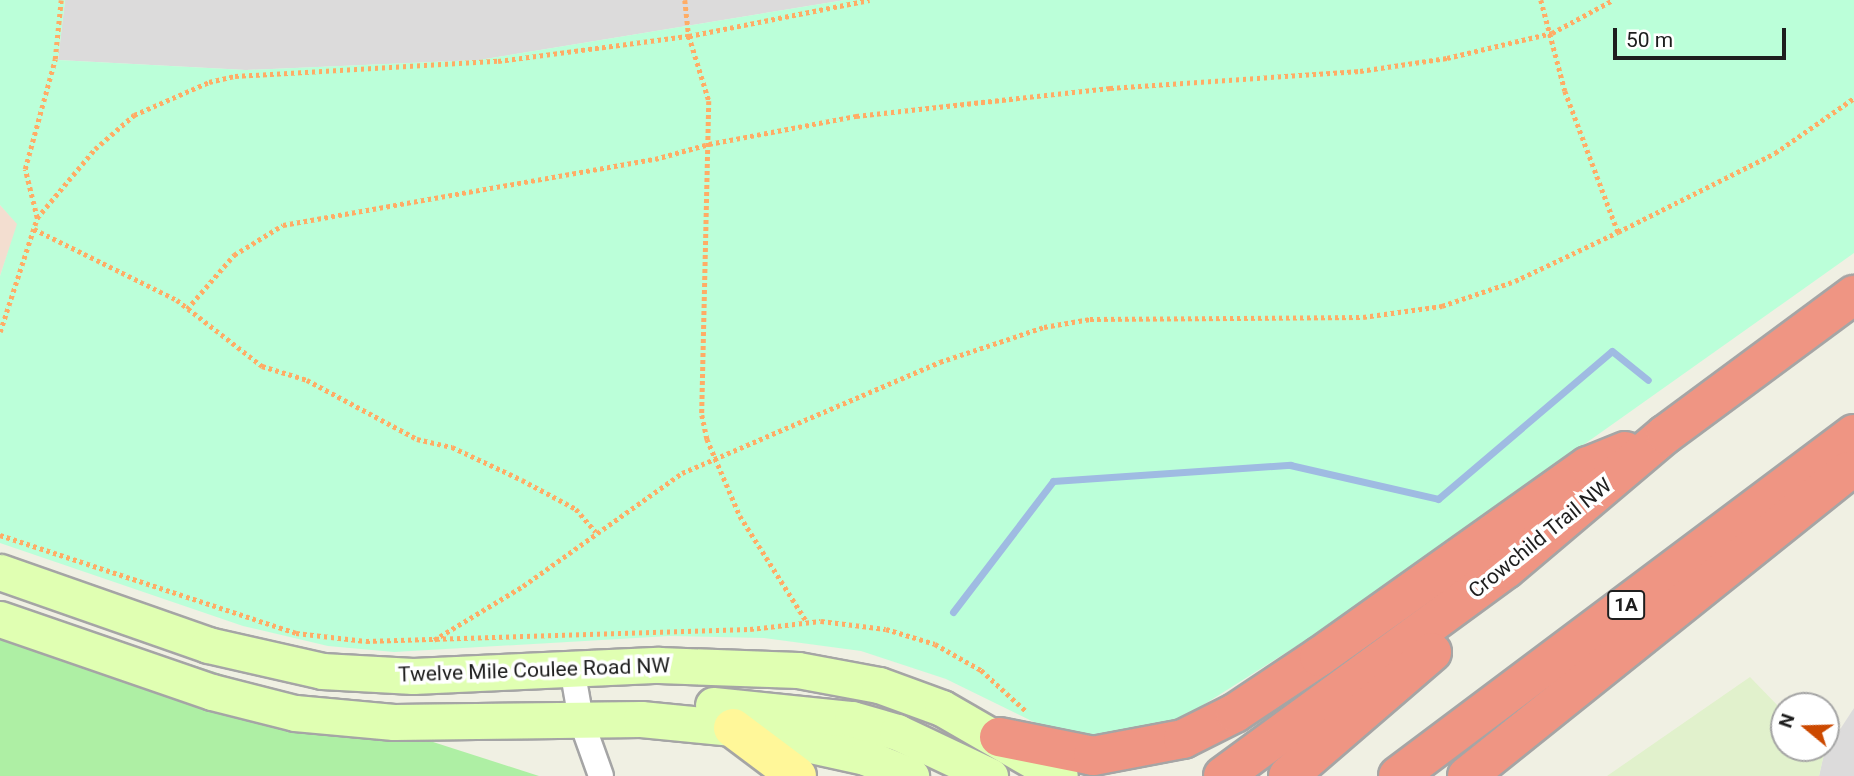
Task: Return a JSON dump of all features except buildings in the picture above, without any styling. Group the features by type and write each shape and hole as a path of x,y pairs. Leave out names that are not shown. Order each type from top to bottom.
{"highway":[{"name":"Crowchild Trail NW","path":"1223,776 1506,569 1666,434 1854,295"},
{"path":"999,737 1093,756 1184,739 1235,713 1319,657 1587,466 1666,434"},
{"name":"1A","path":"1398,776 1854,434"},
{"path":"1467,776 1854,466"},
{"path":"1288,776 1443,642 1506,569"}],"main road":[{"name":"Twelve Mile Coulee Road NW","path":"0,572 208,645 322,671 413,676 659,665 798,670 879,685 942,708 999,737 1060,776"},
{"path":"0,619 212,692 295,713 394,722 641,719 733,728 865,757 911,776"},
{"path":"641,719 709,705 852,719 909,737 990,776"},
{"path":"733,728 797,776"}],"street":[{"path":"572,668 581,720 601,776"}],"path":[{"path":"37,218 31,208 25,169 55,59 61,0"},
{"path":"685,0 689,36 709,101 702,415 740,516 807,622"},
{"path":"0,332 37,218 95,149 134,115 209,82 235,76 484,62 689,36 869,0"},
{"path":"1541,0 1552,33 1565,91 1618,232"},
{"path":"187,309 234,255 284,225 655,159 709,144 856,116 1020,97 1360,71 1447,58 1552,33 1612,0"},
{"path":"0,535 296,633 366,641 434,640 523,586 651,493 716,458 940,362 1044,327 1090,319 1396,314 1442,306 1515,281 1775,153 1854,98"},
{"path":"34,229 187,309 262,366 307,380 417,439 452,447 522,480 576,509 596,532"}],"shaded area":[{"path":"65,0 845,0 479,60 246,70 58,60"},
{"path":"0,205 18,224 0,276"},
{"path":"1854,708 1854,776 1819,776 1822,762 1840,762 1840,729"}],"green space":[{"path":"0,0 65,0 58,60 246,70 479,60 845,0 1854,0 1854,253 1328,626 1181,719 1103,737 1046,728 946,679 861,651 764,638 670,636 394,652 328,646 243,626 0,543 0,276 17,224 0,205"},
{"path":"0,603 539,776 0,776"},
{"path":"1750,677 1770,698 1770,762 1822,762 1819,776 1607,776"}],"waterway":[{"path":"953,612 1053,481 1290,465 1438,499 1612,351 1648,380"}]}
